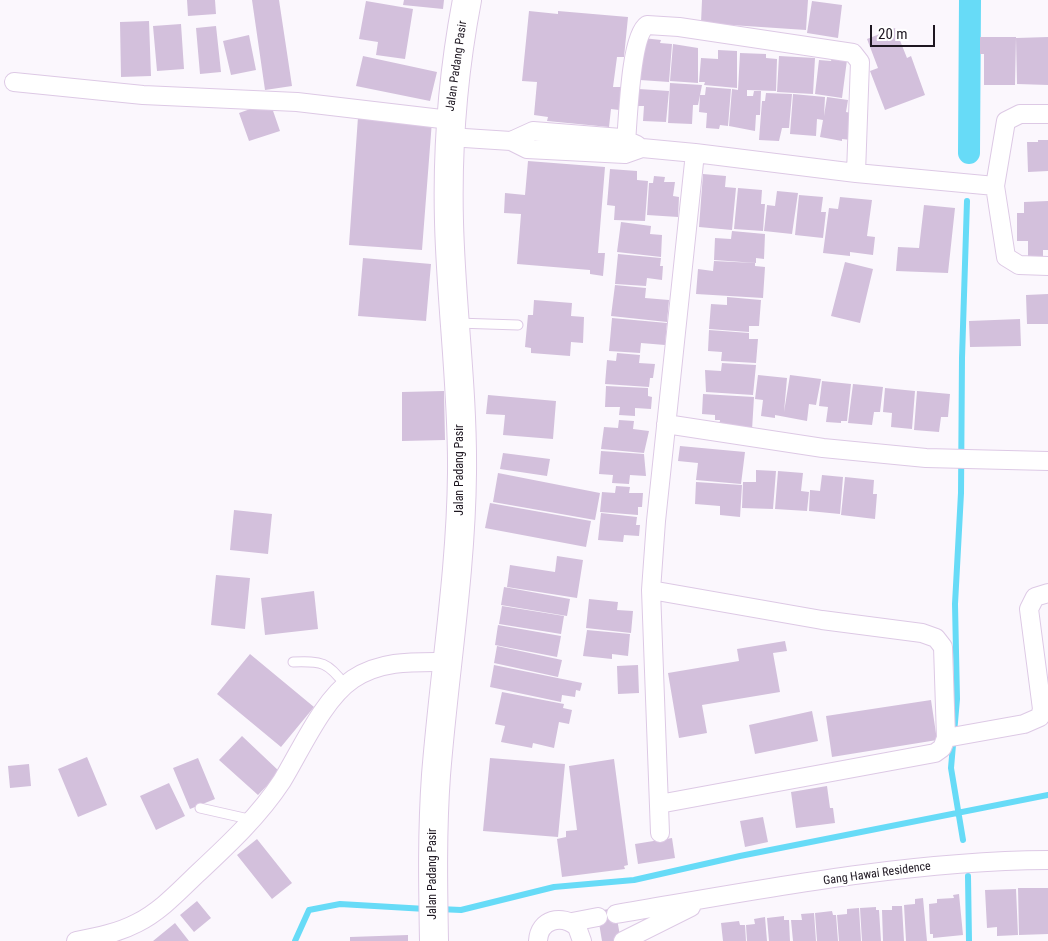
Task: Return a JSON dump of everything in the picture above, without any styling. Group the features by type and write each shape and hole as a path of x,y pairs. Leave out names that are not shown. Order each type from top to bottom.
{"highway":[{"name":"Jalan Padang Pasir","path":"434,940 432,878 436,774 459,552 462,486 448,221 450,128 456,54 468,0"}],"street":[{"path":"631,147 631,85 637,42 641,31 647,25 679,27 854,53 860,62 856,173"},
{"path":"14,82 143,95 297,102 450,128 511,141 527,149 631,147 695,152 856,173 995,186"},
{"path":"1048,114 1020,114 1006,121 995,186 1006,257 1019,265 1048,266"},
{"path":"660,833 651,590 666,424 695,152"},
{"path":"666,424 823,448 950,458 1048,461"},
{"path":"651,590 822,620 922,633 936,638 943,647 954,737"},
{"path":"659,804 929,755 942,748 954,737 1032,722 1045,714 1029,609 1036,597 1048,593"},
{"path":"76,941 109,934 138,923 161,908 253,820 282,781 326,708 349,682 380,666 401,662 448,662"},
{"name":"Gang Hawai Residence","path":"616,914 950,864 985,860 1048,860"},
{"path":"623,941 707,899"},
{"path":"538,941 540,929 555,919 572,922 598,917"},
{"path":"572,922 581,933 582,941"}],"lane":[{"path":"454,323 518,325"},
{"path":"293,662 324,663 349,682"},
{"path":"200,808 253,820"}],"building":[{"path":"187,0 215,0 216,14 188,16"},
{"path":"252,0 279,0 292,86 265,90"},
{"path":"404,0 444,0 443,9 403,5"},
{"path":"702,0 808,0 806,30 701,23"},
{"path":"366,1 413,9 405,59 376,55 378,42 359,39"},
{"path":"812,1 842,5 838,38 807,33"},
{"path":"529,11 558,14 558,11 628,17 624,57 617,57 613,87 621,87 619,110 611,109 609,127 547,121 548,117 534,115 537,82 522,81"},
{"path":"149,21 151,76 121,77 120,22"},
{"path":"181,24 184,69 157,71 153,26"},
{"path":"216,26 221,72 200,74 196,28"},
{"path":"895,28 907,58 911,56 925,95 885,110 870,71 878,68 867,39"},
{"path":"249,35 256,70 231,75 223,41"},
{"path":"980,37 1016,37 1015,85 984,85 984,54 980,54"},
{"path":"1048,37 1048,85 1017,84 1016,38"},
{"path":"643,38 661,40 660,43 672,44 669,82 640,80"},
{"path":"673,44 698,48 698,83 670,81"},
{"path":"718,50 737,51 737,88 704,85 705,82 699,82 701,58 718,59"},
{"path":"740,53 766,54 766,58 777,59 776,91 747,90 747,96 753,96 754,91 761,91 760,115 756,115 755,131 729,126 732,89 738,90"},
{"path":"363,56 437,72 430,101 356,86"},
{"path":"779,56 815,58 813,94 777,92"},
{"path":"832,58 847,60 842,98 815,94 819,60 831,61"},
{"path":"670,83 702,85 698,105 693,105 692,124 668,123"},
{"path":"706,87 731,89 728,126 720,125 719,129 706,128 707,113 699,112 700,95 705,95"},
{"path":"639,89 669,91 666,122 643,121 644,106 637,106"},
{"path":"766,93 792,94 789,128 782,128 779,141 759,140 762,101 765,101"},
{"path":"793,94 825,97 824,116 827,97 848,100 846,112 856,114 851,140 842,139 842,141 820,137 823,120 817,119 816,136 790,134"},
{"path":"270,102 280,131 249,141 239,113"},
{"path":"358,117 432,121 422,250 349,245"},
{"path":"1038,140 1048,140 1048,171 1028,172 1027,142 1038,142"},
{"path":"528,161 605,167 598,253 605,253 603,276 590,274 590,270 517,264 521,214 504,213 505,193 525,195"},
{"path":"610,169 637,171 637,180 648,181 645,221 614,220 615,206 607,205"},
{"path":"703,174 726,176 725,187 736,188 732,230 699,227"},
{"path":"654,176 665,177 664,182 675,182 673,196 679,197 678,217 647,215 649,183 653,183"},
{"path":"738,188 762,190 761,204 765,204 763,231 734,229"},
{"path":"777,191 798,193 792,234 764,231 767,205 775,206"},
{"path":"799,195 823,197 821,212 826,212 823,238 795,235"},
{"path":"840,197 872,200 867,236 875,237 873,255 850,252 850,256 823,253 829,208 838,209"},
{"path":"1048,201 1048,250 1043,250 1043,257 1028,257 1028,241 1017,241 1017,213 1024,213 1024,202"},
{"path":"924,205 955,208 948,273 896,271 898,247 919,248"},
{"path":"621,222 651,226 650,234 662,235 661,257 617,252"},
{"path":"732,231 765,234 764,259 756,258 756,263 714,260 715,238 731,239"},
{"path":"618,254 661,258 660,266 663,266 662,280 647,278 646,286 615,284"},
{"path":"363,258 431,264 426,321 358,316"},
{"path":"714,261 755,263 755,266 765,267 763,298 696,294 698,269 713,271"},
{"path":"845,262 873,269 860,323 831,316"},
{"path":"615,285 646,288 645,298 669,300 667,322 611,316"},
{"path":"1048,294 1048,324 1027,324 1026,295"},
{"path":"727,297 761,300 759,326 749,326 749,332 709,329 711,304 727,305"},
{"path":"534,300 572,303 571,316 584,317 583,343 571,342 570,356 531,353 531,348 525,347 528,315 533,315"},
{"path":"612,318 667,323 665,345 641,343 640,353 609,351"},
{"path":"1020,319 1021,346 970,347 969,321"},
{"path":"709,330 749,333 749,339 758,339 756,363 721,361 722,352 708,351"},
{"path":"617,353 640,355 639,363 655,364 653,378 650,378 649,387 605,384 607,360 616,361"},
{"path":"722,363 756,365 753,395 706,392 705,370 721,371"},
{"path":"758,375 787,378 784,412 790,375 821,379 816,405 809,404 807,421 775,415 775,418 761,416 763,400 755,399"},
{"path":"822,381 851,384 847,421 841,421 841,423 826,422 828,407 819,406"},
{"path":"853,384 883,387 880,412 874,412 872,425 848,423"},
{"path":"606,386 648,388 648,396 652,397 651,409 635,408 635,416 619,415 620,407 605,407"},
{"path":"885,388 915,391 912,429 891,427 892,413 883,412"},
{"path":"444,391 445,440 402,441 402,392"},
{"path":"917,391 950,394 948,417 941,417 939,432 914,430"},
{"path":"703,394 754,397 752,430 719,428 720,420 715,420 715,415 702,414"},
{"path":"488,395 556,401 553,439 503,435 505,415 486,414"},
{"path":"619,420 634,421 633,429 649,431 644,453 601,449 604,427 618,428"},
{"path":"680,446 745,452 741,484 696,480 698,463 678,461"},
{"path":"601,451 644,454 646,476 630,475 629,484 612,483 613,475 599,474"},
{"path":"503,453 550,459 547,476 500,469"},
{"path":"756,470 776,471 773,509 742,508 743,482 756,482"},
{"path":"778,471 803,473 801,491 809,492 807,511 775,509"},
{"path":"498,473 600,493 595,520 493,502"},
{"path":"822,475 843,477 840,514 809,511 810,490 820,491"},
{"path":"845,477 874,480 873,494 877,494 875,519 841,515"},
{"path":"696,482 742,485 740,517 720,515 720,506 695,504"},
{"path":"616,486 630,487 629,493 643,493 642,507 638,507 638,515 600,512 602,492 615,493"},
{"path":"490,503 591,521 586,547 485,528"},
{"path":"234,510 272,514 268,554 230,550"},
{"path":"601,513 637,517 636,525 640,525 639,536 624,535 623,542 598,540"},
{"path":"557,556 583,560 577,598 507,587 510,565 555,572"},
{"path":"216,575 250,578 245,629 211,625"},
{"path":"504,587 570,599 567,616 501,605"},
{"path":"314,591 318,629 265,635 261,598"},
{"path":"589,599 618,602 617,610 633,611 631,633 586,628"},
{"path":"502,606 564,616 561,634 499,624"},
{"path":"498,625 561,636 557,657 495,645"},
{"path":"587,630 630,634 628,656 612,654 612,659 583,656"},
{"path":"785,641 787,651 773,653 780,692 702,705 707,733 679,738 668,673 739,661 737,649"},
{"path":"497,646 562,660 558,677 494,663"},
{"path":"250,654 314,707 281,747 217,694"},
{"path":"494,665 582,683 580,691 576,690 575,697 562,695 561,702 490,687"},
{"path":"638,665 639,693 618,694 617,666"},
{"path":"502,692 564,704 563,708 572,710 569,724 559,722 554,748 533,743 532,748 501,742 505,726 495,724"},
{"path":"931,700 937,740 832,757 826,716"},
{"path":"812,711 818,741 755,754 749,725"},
{"path":"242,736 280,772 258,795 219,760"},
{"path":"87,757 107,805 78,817 58,769"},
{"path":"198,758 215,799 190,809 173,768"},
{"path":"490,758 565,764 558,837 483,831"},
{"path":"614,759 628,865 624,866 625,869 562,877 557,839 566,837 566,831 577,830 569,766"},
{"path":"29,764 31,786 10,788 8,766"},
{"path":"169,783 185,816 156,830 140,796"},
{"path":"827,786 830,808 833,808 835,823 796,828 791,792"},
{"path":"763,817 768,842 745,847 740,821"},
{"path":"672,838 675,858 638,864 635,844"},
{"path":"257,839 292,883 272,899 237,855"},
{"path":"1018,888 1048,888 1048,934 1019,935"},
{"path":"1016,889 1018,935 997,936 997,927 987,928 985,890"},
{"path":"959,894 963,935 933,938 933,934 930,934 929,904 937,903 937,899 954,898 953,895"},
{"path":"923,898 927,941 906,941 904,905 915,904 915,899"},
{"path":"197,901 211,918 194,932 180,915"},
{"path":"892,906 902,906 904,941 883,941 882,910 892,910"},
{"path":"876,907 876,910 879,910 881,941 862,941 860,908"},
{"path":"615,908 621,941 602,941 597,911"},
{"path":"859,908 861,941 839,941 837,915 847,914 847,909"},
{"path":"832,911 833,915 836,915 838,941 817,941 815,913"},
{"path":"814,913 816,941 793,941 791,920 802,920 801,914"},
{"path":"784,916 784,920 789,920 790,941 769,941 767,918"},
{"path":"765,917 767,941 747,941 746,925 755,924 754,919"},
{"path":"739,921 740,925 745,925 746,941 723,941 721,923"},
{"path":"175,923 189,941 153,941"},
{"path":"408,935 408,941 350,941 350,937"}],"waterway":[{"path":"969,153 970,0"},
{"path":"963,840 951,768 957,699 955,604 961,493 962,358 967,201"},
{"path":"439,909 461,910 554,887 634,880 740,856 1048,795"},
{"path":"968,876 969,941"},
{"path":"295,941 309,910 340,904 426,909"}]}
